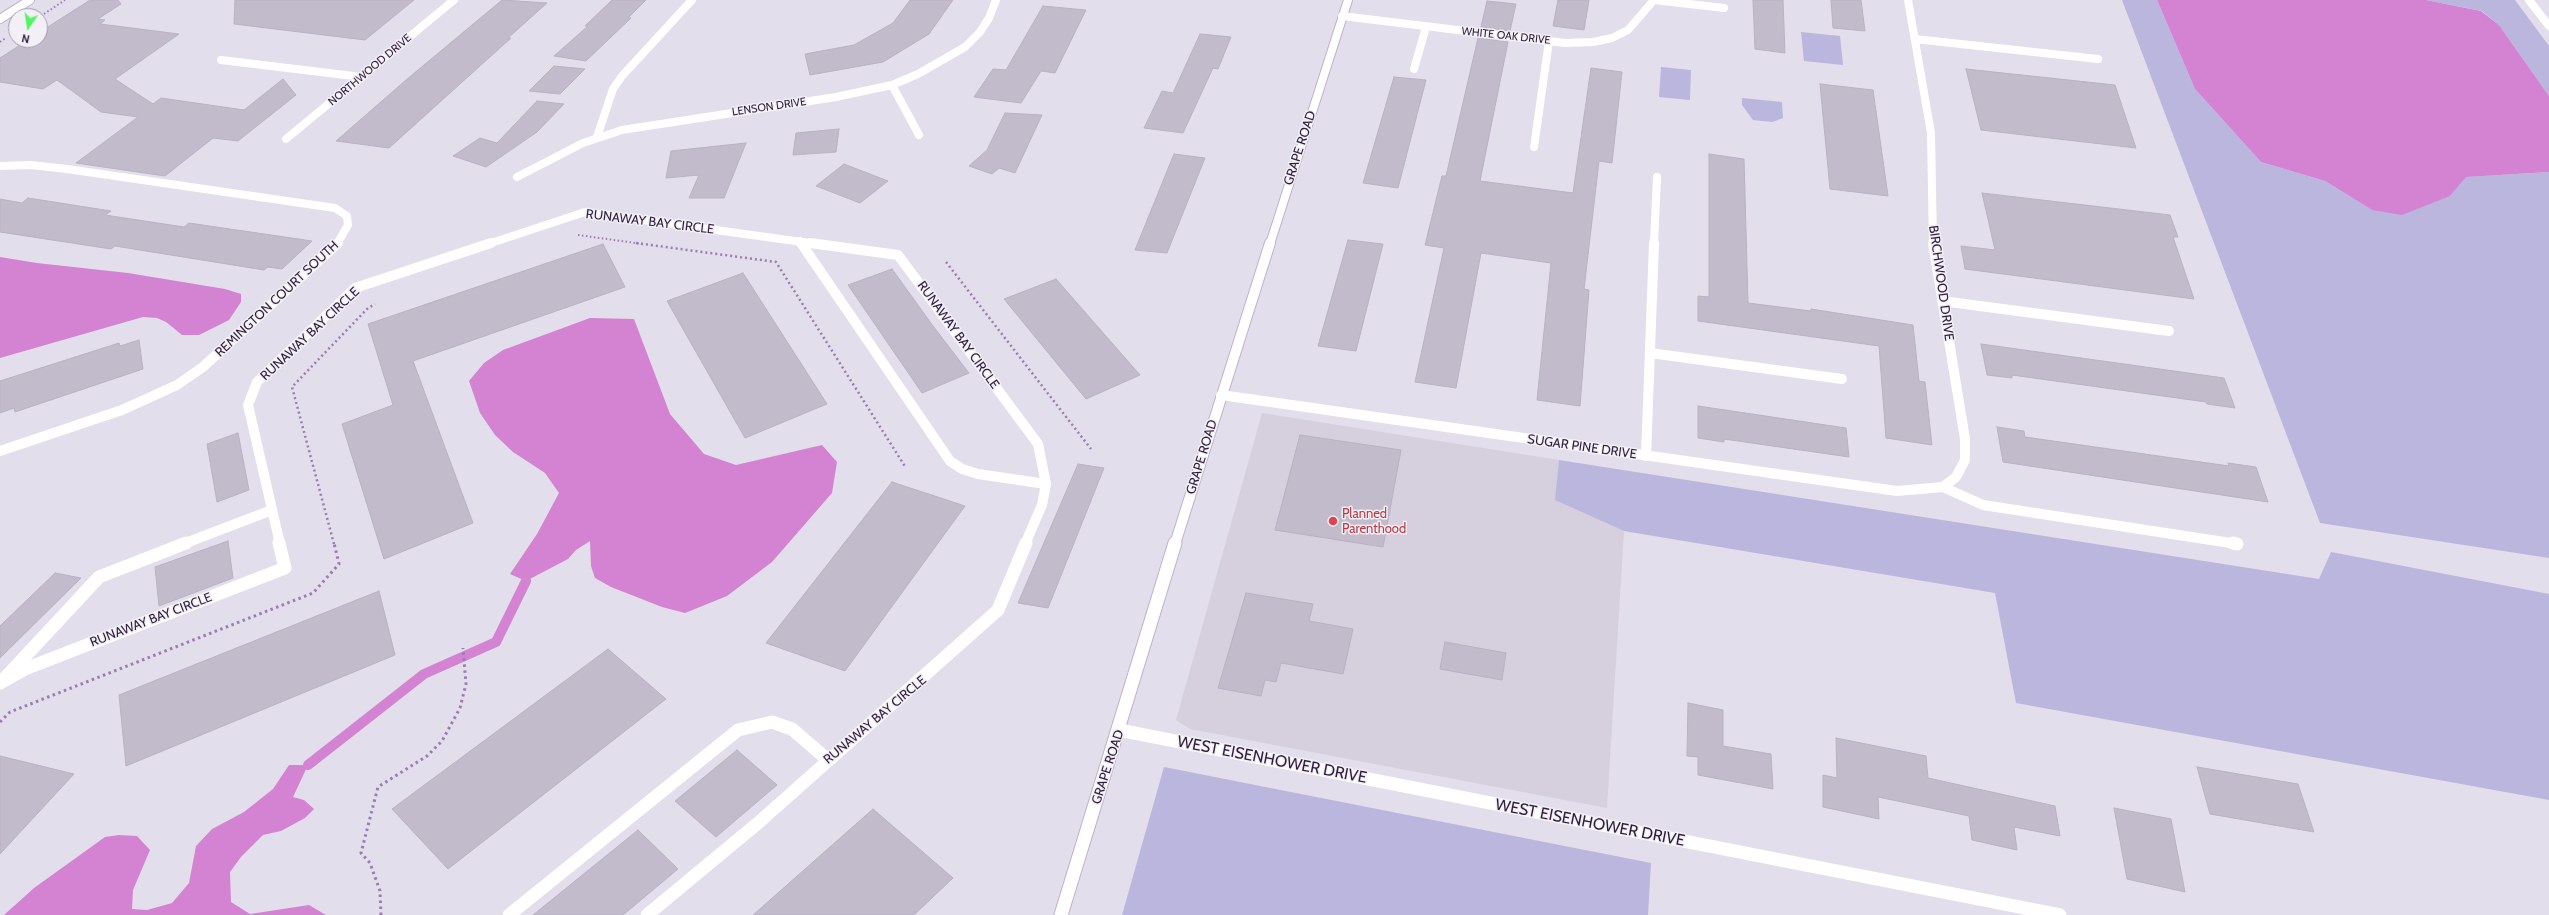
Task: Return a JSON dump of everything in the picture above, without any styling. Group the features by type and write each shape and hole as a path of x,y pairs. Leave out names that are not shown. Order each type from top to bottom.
{"street":[{"path":"0,19 30,0"},
{"name":"NORTHWOOD DRIVE","path":"286,139 454,0"},
{"path":"597,137 613,89 622,76 692,0"},
{"name":"LENSON DRIVE","path":"517,177 597,137 622,130 836,97 892,85 918,74 965,47 980,32 996,0"},
{"name":"GRAPE ROAD","path":"1061,915 1221,395 1348,0"},
{"path":"1654,0 1724,8"},
{"name":"WHITE OAK DRIVE","path":"1342,16 1426,28 1549,41 1593,42 1612,38 1628,30 1654,0"},
{"name":"BIRCHWOOD DRIVE","path":"1908,0 1931,133 1932,238 1965,439 1965,460 1956,477 1943,487"},
{"path":"2529,0 2549,26"},
{"path":"1414,69 1426,28"},
{"path":"1915,39 2098,59"},
{"path":"1534,147 1549,41"},
{"path":"221,60 362,77"},
{"path":"892,85 919,135"},
{"name":"REMINGTON COURT SOUTH","path":"0,166 31,165 67,168 335,208 347,216 348,225 340,241 322,259 203,367 177,385 122,410 0,451"},
{"path":"1646,456 1657,177"},
{"name":"RUNAWAY BAY CIRCLE","path":"0,683 25,669 285,568 248,404 256,382 356,288 585,212 898,255 1038,444 1046,484 1042,505 998,610 918,683 828,760 758,823 647,915"},
{"path":"800,241 950,461 962,469 978,474 1046,484"},
{"path":"1942,301 2170,330"},
{"path":"1650,352 1842,379"},
{"name":"SUGAR PINE DRIVE","path":"1221,395 1897,491 1943,487"},
{"path":"1943,487 1983,505 2237,544"},
{"path":"0,683 99,577 272,510"},
{"path":"509,915 738,730 772,722 792,729 828,760"},
{"name":"WEST EISENHOWER DRIVE","path":"1119,730 2060,915"}],"path":[{"path":"48,11 65,0"},
{"path":"570,237 577,234 776,262 906,468"},
{"path":"946,262 1090,449"},
{"path":"0,722 10,712 313,593 326,580 339,564 292,387 368,308 378,302"},
{"path":"382,915 380,891 370,863 361,853 378,787 427,756 442,740 460,708 466,684 464,648"}],"shaded area":[{"path":"2122,0 2157,0 2195,89 2261,162 2325,181 2372,210 2450,196 2465,177 2549,172 2549,558 2320,523"},
{"path":"2157,0 2426,0 2481,11 2499,25 2549,96 2549,172 2466,177 2450,196 2402,215 2372,210 2325,181 2261,162 2195,89"},
{"path":"2426,0 2515,0 2549,46 2549,96 2499,25 2482,11"},
{"path":"1801,32 1840,36 1843,65 1804,61"},
{"path":"1661,67 1691,70 1690,100 1659,97"},
{"path":"1742,98 1782,102 1783,118 1772,122 1753,120 1742,105"},
{"path":"0,257 37,263 128,273 225,289 241,294 241,302 229,320 199,335 182,335 166,322 157,318 143,317 0,358"},
{"path":"590,318 634,319 670,414 704,454 736,465 822,445 837,462 832,493 772,562 727,596 685,613 662,607 611,587 595,578 591,566 590,541 576,550 568,559 526,581 510,574 537,534 559,493 545,473 513,452 495,435 480,413 469,381 484,363 503,350"},
{"path":"1262,413 1559,460 1556,500 1624,531 1607,808 1190,729 1176,720"},
{"path":"1559,460 2319,579 2331,552 2549,594 2549,800 2016,703 1995,593 1624,531 1555,500"},
{"path":"289,765 308,765 293,797 304,800 314,809 305,818 281,831 263,835 241,857 230,872 231,902 250,914 309,905 326,915 4,915 34,888 105,837 119,835 137,836 150,850 133,890 132,909 147,910 172,903 189,883 196,846 212,829 244,812 273,789"},
{"path":"1164,767 1651,863 1648,915 1122,915"}],"building":[{"path":"90,0 118,0 121,4 98,19 105,20 100,24 179,34 115,79 153,104 161,98 244,110 283,79 296,95 238,141 213,138 165,176 76,163 138,117 101,112 57,80 43,89 0,82 0,58 16,48 48,48 48,27"},
{"path":"235,0 414,0 365,40 234,24"},
{"path":"502,0 547,3 508,38 511,38 389,148 336,141 406,80"},
{"path":"612,0 646,0 628,18 631,18 586,61 554,56 588,26 585,26"},
{"path":"910,0 953,0 929,34 883,62 810,75 805,54 854,45 893,23"},
{"path":"1558,0 1589,0 1584,30 1553,26"},
{"path":"1753,0 1783,0 1785,53 1755,49"},
{"path":"1831,0 1861,0 1865,31 1833,28"},
{"path":"1487,1 1516,4 1510,31 1481,27"},
{"path":"1043,6 1086,10 1055,73 1041,71 1021,103 974,97 993,69 1006,70"},
{"path":"1200,34 1231,37 1218,69 1213,68 1183,133 1144,128 1162,91 1173,93"},
{"path":"1478,38 1508,42 1480,181 1573,193 1591,68 1622,72 1612,163 1599,161 1584,289 1589,290 1580,406 1537,400 1551,263 1481,253 1456,388 1415,382 1444,248 1425,245 1442,176 1446,176"},
{"path":"554,66 585,69 560,94 529,91"},
{"path":"1966,69 2115,85 2136,148 1981,130"},
{"path":"1394,77 1426,80 1398,188 1363,183"},
{"path":"1820,84 1873,90 1888,196 1830,189"},
{"path":"537,101 564,104 537,132 486,167 453,156 480,138 497,143"},
{"path":"1005,113 1042,115 1015,173 999,168 992,174 969,166 987,150"},
{"path":"839,129 836,152 793,155 796,133"},
{"path":"746,143 724,198 689,198 699,175 666,178 671,151"},
{"path":"1174,154 1205,158 1167,253 1135,250"},
{"path":"1709,154 1744,159 1748,303 1811,311 1811,309 1913,325 1919,381 1925,382 1932,445 1886,438 1879,346 1698,321 1698,296 1709,297"},
{"path":"844,164 888,181 860,203 816,186"},
{"path":"1982,193 2170,215 2178,237 2173,237 2194,299 1965,269 1961,246 1995,250"},
{"path":"28,198 111,211 105,215 184,227 189,223 312,241 282,269 268,267 264,270 115,246 111,249 0,232 0,199 22,203"},
{"path":"1348,240 1383,244 1356,351 1318,346"},
{"path":"603,244 625,287 413,361 473,523 384,559 342,424 393,405 368,324"},
{"path":"892,269 969,373 922,393 848,285"},
{"path":"743,273 827,404 745,438 667,301"},
{"path":"1056,279 1140,375 1086,399 1004,299"},
{"path":"139,340 143,369 15,412 14,408 0,413 0,381 119,343 120,346"},
{"path":"1981,344 2224,378 2235,408 2207,404 2206,402 2012,375 2012,378 1987,375"},
{"path":"1698,406 1846,428 1849,457 1724,439 1724,442 1698,438"},
{"path":"1997,427 2024,431 2025,437 2229,466 2228,463 2256,467 2268,502 2003,462"},
{"path":"238,433 249,490 217,502 207,444"},
{"path":"1300,435 1401,450 1383,547 1275,530"},
{"path":"1078,464 1104,468 1048,608 1018,603"},
{"path":"892,482 965,506 845,671 766,643"},
{"path":"228,541 233,578 159,606 155,567"},
{"path":"55,573 81,578 0,658 0,626"},
{"path":"379,591 395,655 126,766 119,695"},
{"path":"1246,593 1313,604 1309,621 1353,629 1343,674 1281,663 1276,682 1265,680 1261,696 1218,688"},
{"path":"1445,642 1506,653 1502,680 1440,669"},
{"path":"608,649 666,699 448,869 392,809"},
{"path":"1688,703 1723,710 1723,746 1771,754 1773,789 1698,775 1698,757 1687,756"},
{"path":"1836,738 1926,756 1928,778 2055,806 2060,836 2014,827 2017,850 1972,840 1969,816 1878,797 1879,819 1823,807 1823,775 1837,778"},
{"path":"737,750 777,785 716,837 675,801"},
{"path":"0,756 74,774 0,854"},
{"path":"2197,767 2298,784 2314,832 2210,814"},
{"path":"2114,808 2171,819 2185,892 2127,879"},
{"path":"873,809 953,878 914,915 753,915"},
{"path":"638,830 678,869 623,915 533,915"}],"waterway":[{"path":"308,765 424,674 496,642 526,581"}],"place":[{"name":"Planned Parenthood","path":"1333,521"}]}
